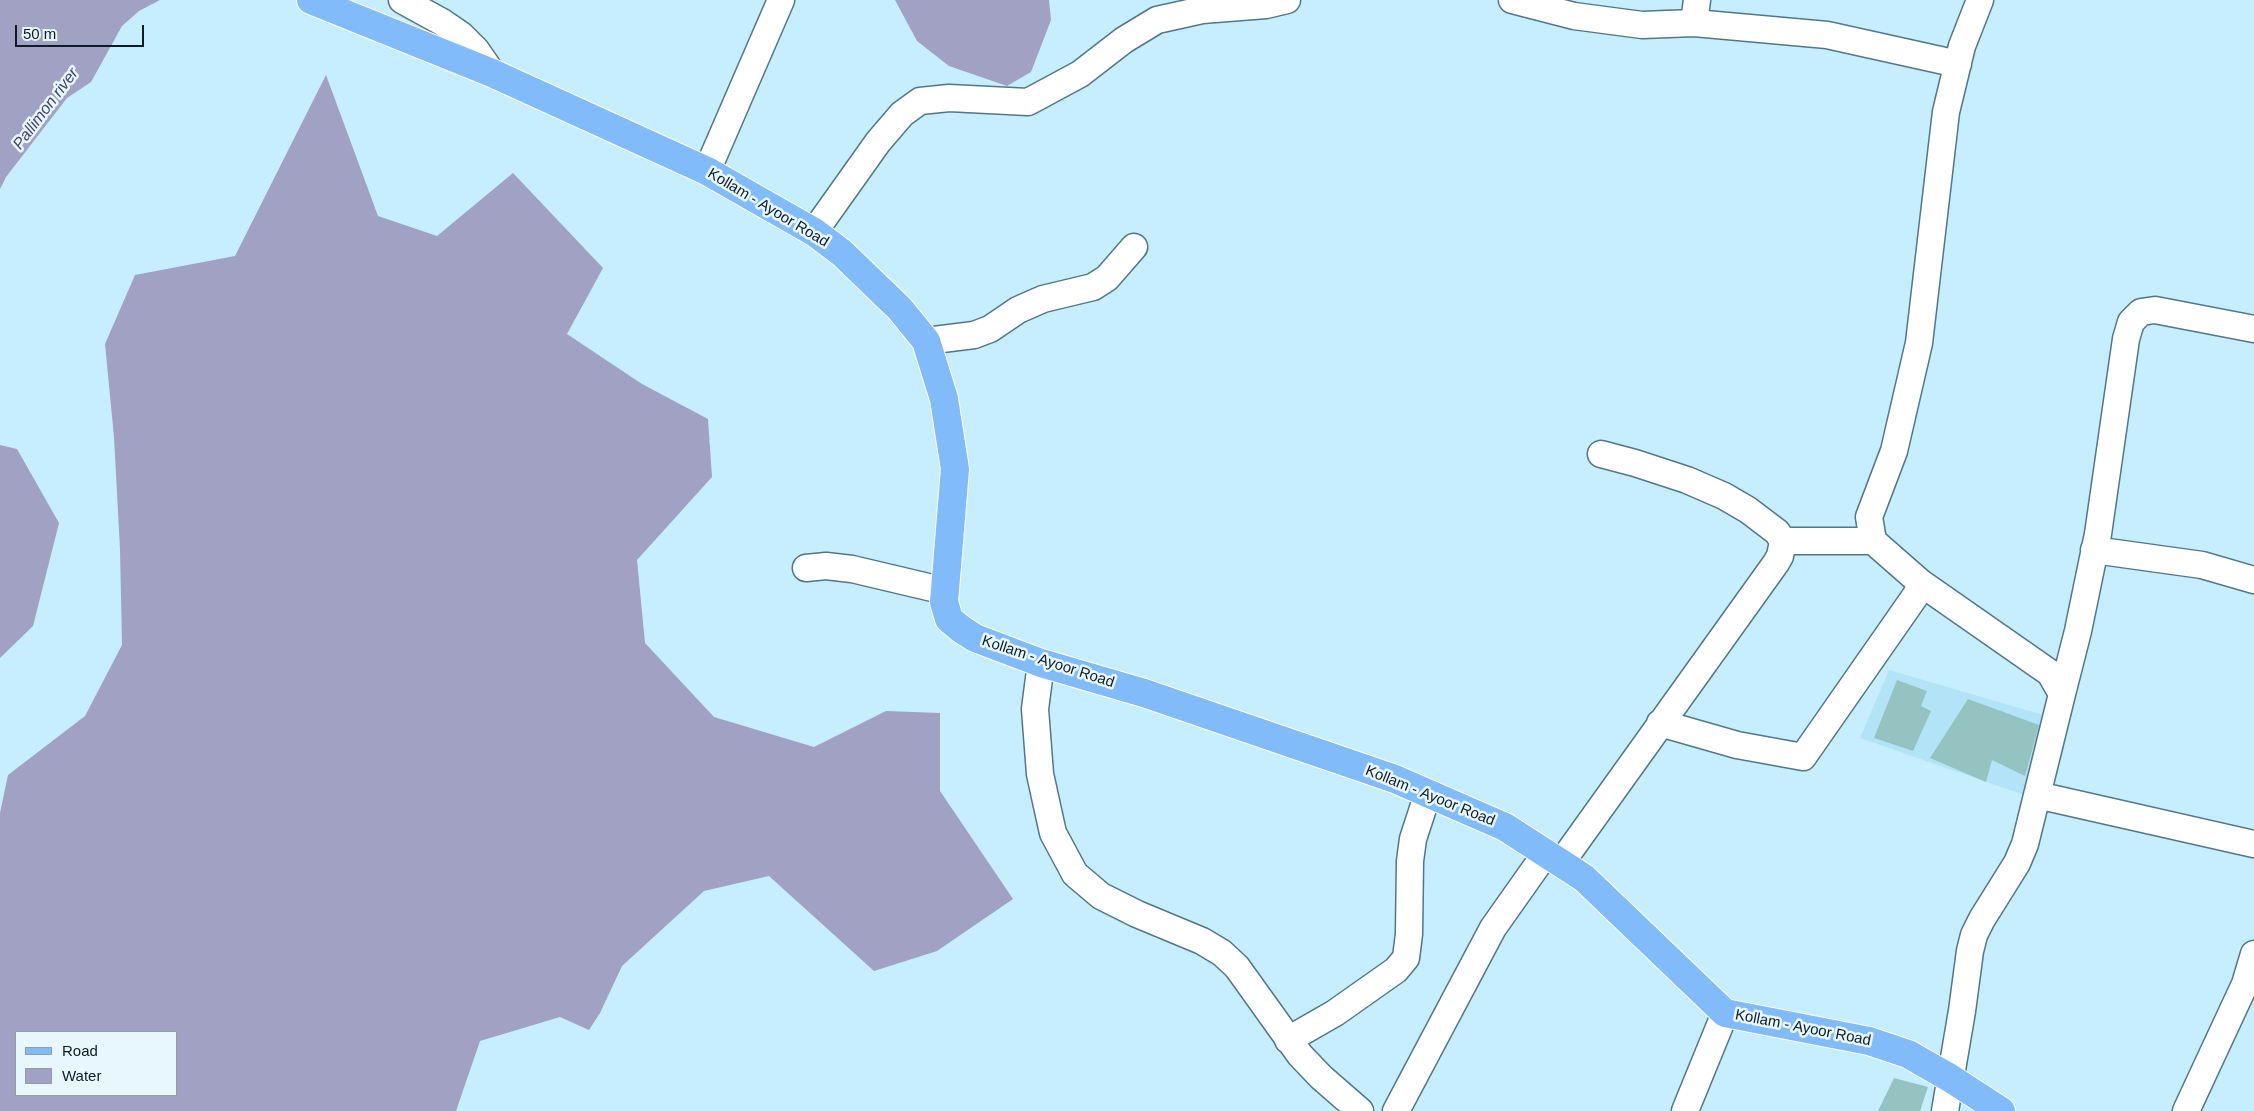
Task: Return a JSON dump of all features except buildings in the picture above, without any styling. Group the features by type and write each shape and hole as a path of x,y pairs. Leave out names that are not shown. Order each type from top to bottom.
{"main road":[{"name":"Kollam - Ayoor Road","path":"311,0 492,73 706,171 814,232 842,253 887,297 926,341 944,399 955,469 944,602 950,619 961,629 975,638 1041,663 1153,696 1395,779 1505,827 1584,878 1724,1013 1869,1041 1908,1054 2001,1111"}],"street":[{"path":"402,0 461,35 476,50 492,73"},
{"path":"706,171 781,0"},
{"path":"814,232 878,142 902,114 920,101 949,98 1028,102 1080,74 1124,40 1157,20 1202,10 1266,6 1287,0"},
{"path":"1512,0 1574,16 1642,25 1696,12 1827,35 1958,64"},
{"path":"1980,0 1962,46 1946,112 1919,343 1894,451 1869,517 1873,541 1921,583 2050,673 2062,694"},
{"path":"926,341 974,335 990,330 1018,310 1043,300 1093,287 1107,278 1134,247"},
{"path":"1945,1111 1974,935 2017,863 2024,844 2038,795 2078,631 2094,550 2126,339 2131,322 2141,312 2155,310 2254,329"},
{"path":"1396,1111 1493,928 1553,858 1660,723 1780,556 1782,541 1777,532 1748,510 1724,496 1687,480 1635,462 1601,454"},
{"path":"1782,541 1873,541"},
{"path":"2094,550 2202,565 2254,580"},
{"path":"806,568 826,566 852,569 945,592"},
{"path":"1660,723 1737,745 1803,757 1916,595 1921,583"},
{"path":"1041,663 1036,709 1040,774 1053,833 1075,874 1101,896 1137,914 1202,941 1222,954 1237,967 1288,1040 1321,1078 1360,1111"},
{"path":"1288,1040 1335,1013 1396,970 1406,958 1409,934 1411,854 1413,839 1428,793"},
{"path":"2038,795 2254,844"},
{"path":"2186,1111 2245,984 2254,954"},
{"path":"1685,1111 1724,1013"}],"shaded area":[{"path":"1889,670 2050,717 2027,796 1860,738"}],"water":[{"name":"Pallimon river","path":"0,0 160,0 139,11 122,26 91,82 67,98 6,177 0,189"},
{"path":"895,0 1049,0 1051,20 1031,72 1007,86 949,66 917,41"},
{"path":"326,75 378,216 437,236 513,173 603,268 567,334 642,384 708,419 712,477 637,560 645,643 714,717 814,747 886,711 940,713 940,791 1013,899 937,951 874,971 769,876 704,891 622,966 600,1013 589,1030 560,1017 480,1041 456,1111 0,1111 0,813 8,775 85,716 122,645 120,549 114,437 105,344 135,275 235,256"},
{"path":"0,445 17,449 59,523 33,626 0,658"}]}
